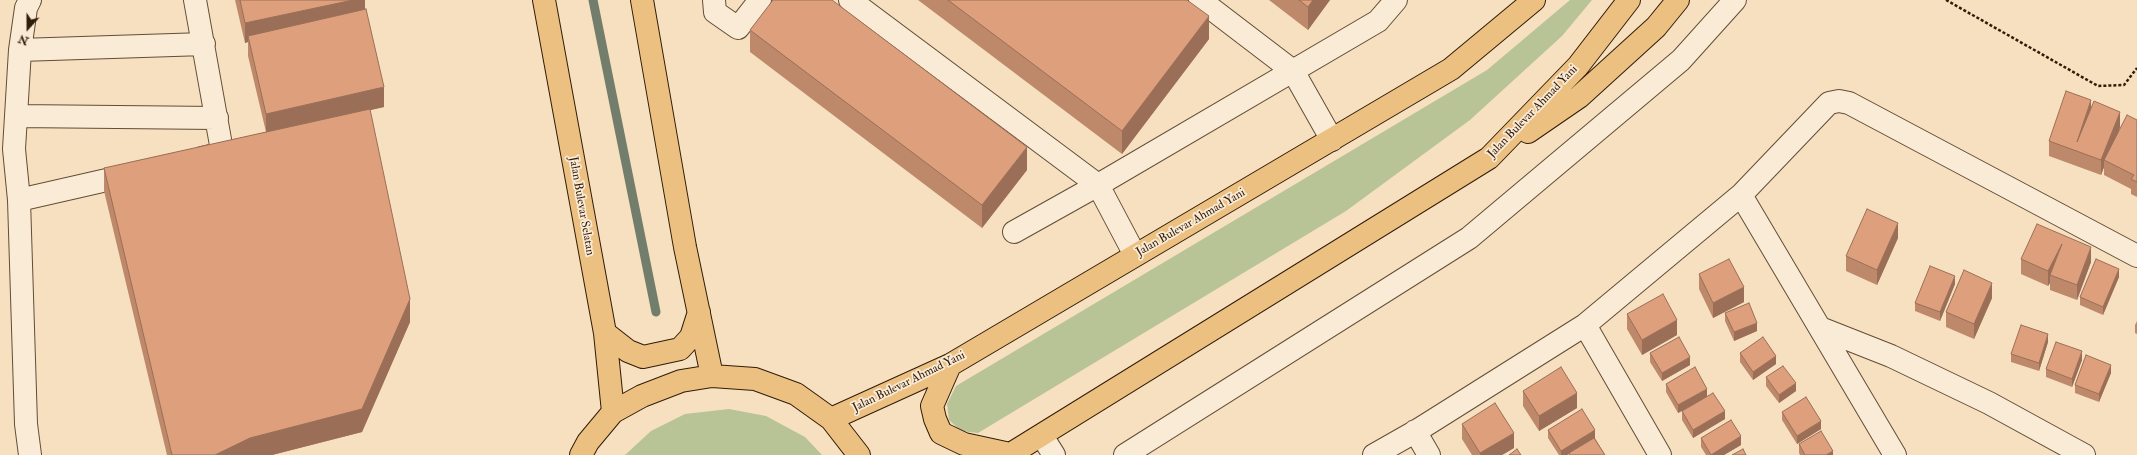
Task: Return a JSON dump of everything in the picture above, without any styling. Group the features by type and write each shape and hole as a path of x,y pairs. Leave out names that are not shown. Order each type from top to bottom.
{"main road":[{"name":"Jalan Bulevar Selatan","path":"544,0 605,334 613,412"},
{"path":"642,0 685,247 712,376"},
{"name":"Jalan Bulevar Ahmad Yani","path":"831,419 950,365 1332,140 1451,69 1534,0"},
{"name":"Jalan Bulevar Ahmad Yani","path":"1010,455 1490,158 1578,66 1629,0"},
{"path":"1490,158 1579,97 1656,27 1678,0"},
{"path":"605,334 628,350 643,357 680,349 691,337 699,312"},
{"path":"950,365 932,406 935,419 941,433 964,444 1010,455"},
{"path":"582,455 588,442 613,412 642,396 681,381 712,376 755,379 796,394 831,419 859,455"}],"street":[{"path":"30,0 26,8 20,50 14,149 19,200 26,424 30,455"},
{"path":"184,162 215,156 219,152 221,145 195,0"},
{"path":"714,0 715,12 738,28 760,0"},
{"path":"850,0 1098,185 1135,255"},
{"path":"1200,0 1293,71 1332,140"},
{"path":"1014,232 1098,185 1378,21 1396,0"},
{"path":"1125,455 1469,238 1681,60 1735,0"},
{"path":"20,50 204,44"},
{"path":"1374,455 1415,431 1585,324 1741,195 1829,104 1839,101 1850,103 2137,256"},
{"path":"17,116 217,118"},
{"path":"19,200 154,169"},
{"path":"1741,195 1895,455"},
{"path":"1585,324 1660,455"},
{"path":"1820,328 1891,356 1989,403 2084,455"},
{"path":"1415,431 1429,455"},
{"path":"1042,436 1054,455"}],"path":[{"path":"1946,0 2098,86 2124,84 2137,68"}],"green space":[{"path":"1570,0 1592,0 1562,36 1470,120 1346,211 978,433 961,431 949,420 947,404 956,386 1487,70"},
{"path":"729,409 766,416 805,437 822,455 625,455 651,431 685,414"}],"building":[{"path":"240,0 353,0 245,23"},
{"path":"773,0 832,0 1027,147 982,205 750,30"},
{"path":"948,0 1187,0 1209,16 1122,131"},
{"path":"1299,0 1313,0 1308,7"},
{"path":"366,9 384,87 266,114 248,36"},
{"path":"2066,91 2091,100 2077,142 2094,101 2120,112 2101,160 2049,141"},
{"path":"370,109 410,299 362,409 250,438 215,455 172,455 104,168"},
{"path":"2127,115 2137,120 2137,182 2131,179 2134,175 2104,160"},
{"path":"1867,209 1898,223 1877,270 1846,256"},
{"path":"2037,224 2091,247 2077,285 2050,275 2062,244 2048,271 2021,259"},
{"path":"1729,259 1744,287 1713,303 1699,274"},
{"path":"2096,259 2119,269 2103,307 2080,297"},
{"path":"1930,266 1955,276 1940,312 1915,303"},
{"path":"1964,270 1992,283 1974,324 1946,312"},
{"path":"1663,294 1677,320 1642,340 1627,314"},
{"path":"1749,303 1757,323 1734,332 1725,313"},
{"path":"2021,325 2048,334 2039,363 2011,354"},
{"path":"1679,337 1690,357 1662,373 1650,353"},
{"path":"1763,337 1776,356 1753,372 1740,353"},
{"path":"2056,342 2082,351 2072,379 2046,369"},
{"path":"2086,355 2111,365 2099,394 2075,385"},
{"path":"1783,366 1796,383 1779,395 1766,377"},
{"path":"1561,367 1577,393 1539,416 1523,391"},
{"path":"1695,367 1707,389 1678,405 1666,384"},
{"path":"1713,393 1725,411 1693,430 1682,411"},
{"path":"1806,397 1821,421 1797,436 1782,412"},
{"path":"1495,403 1514,433 1480,453 1462,424"},
{"path":"1582,409 1595,430 1561,451 1548,430"},
{"path":"1731,420 1741,436 1711,455 1701,438"},
{"path":"1821,431 1833,451 1826,455 1805,455 1799,444"},
{"path":"1594,438 1605,455 1570,455 1569,453"},
{"path":"1517,449 1521,455 1509,455"},
{"path":"1743,449 1746,455 1732,455"}],"waterway":[{"path":"593,0 656,312"}]}
